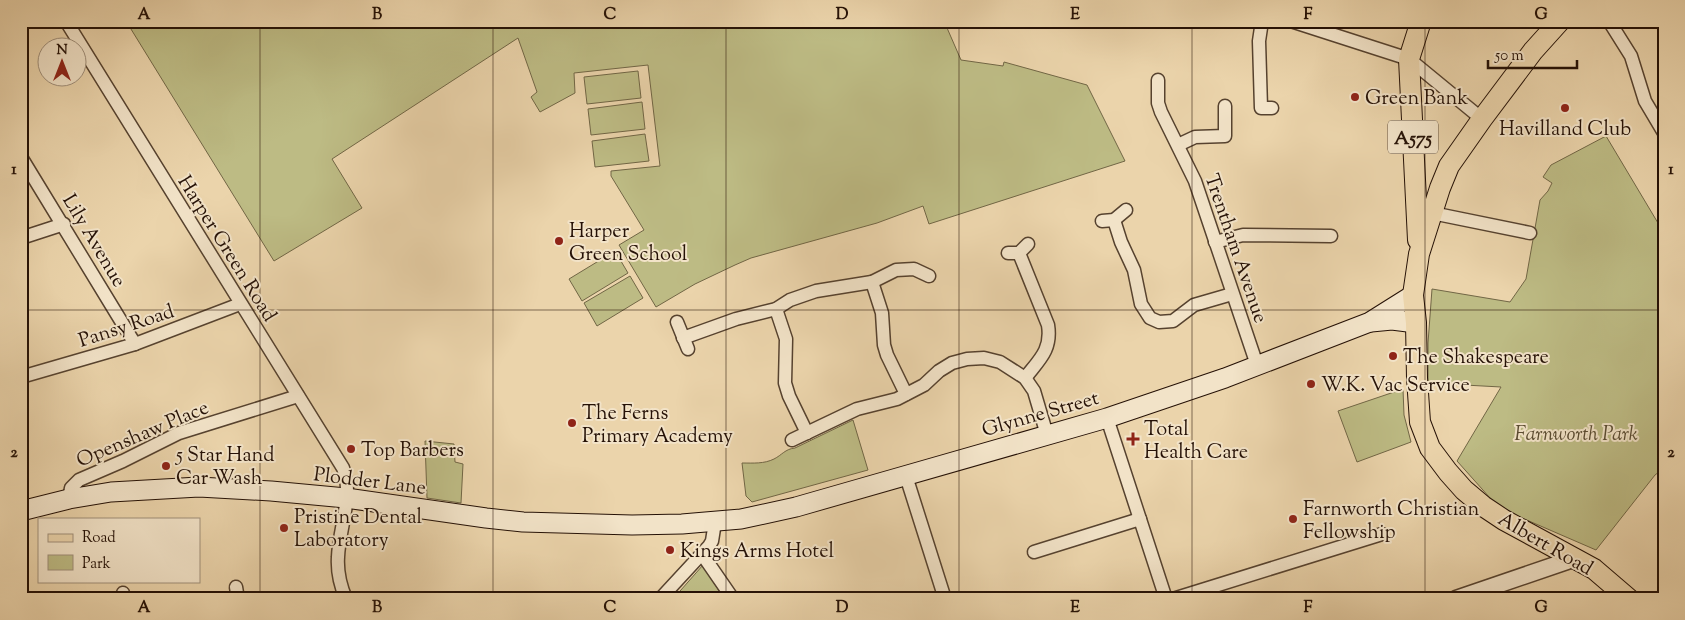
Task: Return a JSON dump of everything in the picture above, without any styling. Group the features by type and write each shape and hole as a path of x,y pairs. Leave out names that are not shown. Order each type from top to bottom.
{"main road":[{"name":"A575","path":"1416,323 1413,295 1418,254 1409,59 1421,21"},
{"name":"A575","path":"1416,323 1425,296 1440,188 1449,166 1534,51 1560,21"},
{"name":"A575","path":"1418,254 1435,214"},
{"name":"Glynne Street","path":"715,522 741,519 796,507 1107,418 1224,378 1370,322 1413,295"},
{"name":"Glynne Street","path":"1370,322 1392,320 1416,323"},
{"name":"Albert Road","path":"1416,323 1416,378 1420,422 1430,448 1448,472 1464,490 1484,506 1504,520 1594,569 1629,599"},
{"name":"Plodder Lane","path":"21,511 69,499 111,492 177,487 271,491 346,498 523,522 632,525 715,522"}],"street":[{"name":"Harper Green Road","path":"66,21 343,468 346,480 346,498 337,559 340,585 346,599"},
{"path":"1262,21 1259,41 1261,108 1272,108"},
{"path":"1291,21 1311,24 1409,59 1482,119"},
{"path":"1609,21 1631,56 1645,101 1664,133"},
{"name":"Trentham Avenue","path":"1158,80 1158,103 1161,112 1195,181 1257,365"},
{"path":"1178,145 1195,137 1225,136 1224,106"},
{"name":"Lily Avenue","path":"21,157 64,224 135,344"},
{"path":"1126,210 1108,220 1134,270 1141,304 1150,318 1159,322 1168,322 1177,319 1194,305 1232,294"},
{"path":"1435,214 1530,233"},
{"path":"21,238 64,224"},
{"path":"1214,242 1244,235 1331,236"},
{"path":"1019,250 1048,325 1050,336 1049,345 1044,354 1025,378"},
{"path":"677,322 685,343 736,319 776,309 790,300 816,291 872,282 915,263 929,276"},
{"path":"872,282 882,313 884,345 887,355 906,394"},
{"name":"Pansy Road","path":"21,378 135,344 240,304"},
{"path":"776,309 786,339 785,383 789,396 807,433"},
{"path":"792,440 857,409 893,401 924,385 939,371 952,363 984,358 1000,362 1025,378 1034,391 1047,435"},
{"name":"Openshaw Place","path":"69,499 71,488 79,480 123,461 179,433 298,396"},
{"path":"1107,418 1166,599"},
{"path":"906,476 945,599"},
{"path":"1034,552 1051,554 1140,519"},
{"path":"660,599 712,541 715,522"},
{"path":"1173,599 1382,534"},
{"path":"1533,574 1550,544"},
{"path":"702,554 733,599"},
{"path":"1456,599 1576,558"}],"green space":[{"path":"126,21 944,21 961,60 1003,66 1004,62 1087,85 1125,161 929,224 923,206 877,223 751,258 695,284 656,307 619,245 644,230 611,176 611,171 660,166 648,65 574,73 575,93 540,112 531,97 537,92 518,38 332,159 362,208 274,261"},
{"path":"638,71 641,98 587,104 584,77"},
{"path":"642,102 645,129 591,135 588,109"},
{"path":"645,134 649,161 595,167 592,141"},
{"name":"Farnworth Park","path":"1606,136 1658,223 1664,220 1664,468 1655,475 1596,550 1499,508 1457,461 1501,387 1428,383 1428,343 1432,289 1510,302 1526,279 1540,200 1552,183 1543,177 1551,165"},
{"path":"615,251 628,273 582,301 569,279"},
{"path":"630,276 643,298 597,326 584,303"},
{"path":"1403,389 1404,415 1411,442 1357,462 1338,411"},
{"path":"853,420 868,470 752,502 746,496 742,463 770,461"},
{"path":"425,441 454,444 455,462 463,464 461,503 427,498"},
{"path":"703,565 724,599 673,599"}],"place":[{"name":"Green Bank","path":"1355,97"},
{"name":"Havilland Club","path":"1565,108"},
{"name":"Harper Green School","path":"559,241"},
{"name":"The Shakespeare","path":"1393,356"},
{"name":"W.K. Vac Service","path":"1311,384"},
{"name":"The Ferns Primary Academy","path":"572,423"},
{"name":"Total Health Care","path":"1133,439"},
{"name":"Top Barbers","path":"351,449"},
{"name":"5 Star Hand Car Wash","path":"166,466"},
{"name":"Farnworth Christian Fellowship","path":"1293,519"},
{"name":"Pristine Dental Laboratory","path":"284,528"},
{"name":"Kings Arms Hotel","path":"670,550"}]}
